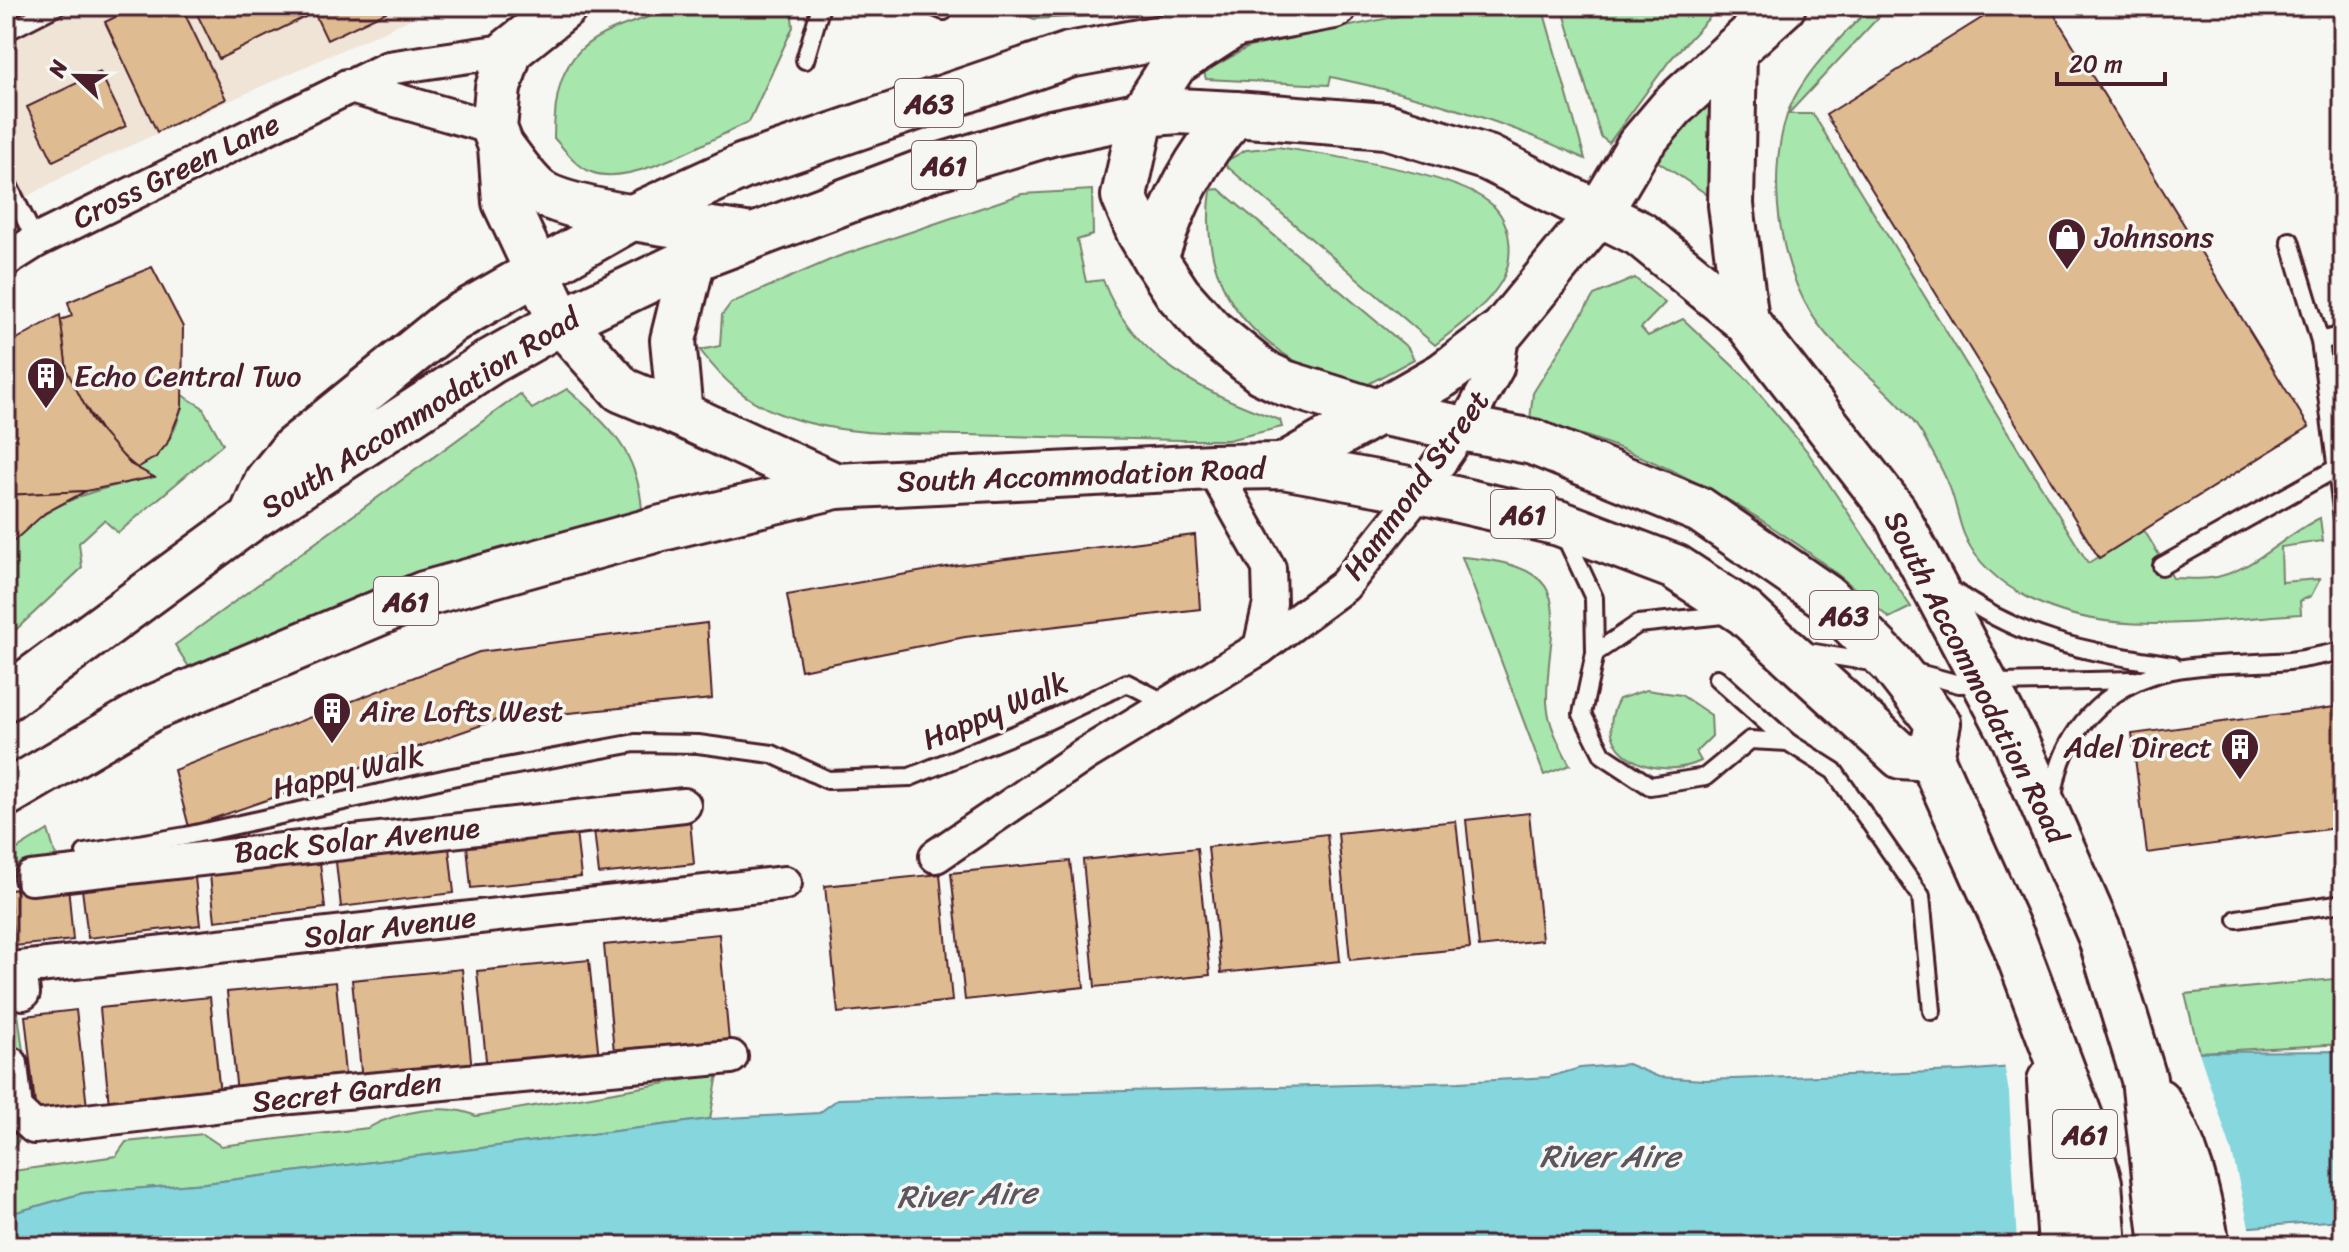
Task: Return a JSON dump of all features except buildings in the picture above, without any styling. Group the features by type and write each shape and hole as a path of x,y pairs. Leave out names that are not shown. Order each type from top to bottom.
{"main road":[{"path":"565,6 510,50 498,88 497,137 505,202 561,322 622,390 836,486"},
{"name":"A63","path":"251,518 267,481 293,449 451,321 633,217 744,166 1069,55 1334,6"},
{"path":"1283,466 1463,362 1503,330 1599,213 1639,146 1664,116 1783,6"},
{"name":"A63","path":"1235,24 1175,63 1142,114 1124,196 1139,232 1155,259 1178,294 1210,330 1262,372 1378,412 1465,426 1533,442 1700,510 1826,597 1893,665 1938,723 1931,758"},
{"path":"1734,50 1731,205 1746,321"},
{"name":"South Accommodation Road","path":"6,698 251,518 490,362 561,322 693,259 931,169 1051,133 1142,114 1178,111 1386,126 1488,158 1640,234 1746,321 1894,511 1931,576 2053,821 2091,914 2144,1079"},
{"path":"1155,259 1182,187 1210,140 1235,114"},
{"path":"497,137 538,191 565,202 633,217 753,236"},
{"path":"680,414 673,340 693,259"},
{"name":"South Accommodation Road","path":"6,794 152,708 424,594 678,524 836,486 1212,467 1283,466 1420,491 1559,523 1675,567 1745,613 1901,756 1931,758"},
{"name":"A61","path":"1931,758 2014,942 2083,1125 2099,1183 2104,1246"},
{"path":"2047,1027 2061,1246"},
{"path":"2144,1079 2175,1127 2196,1185 2207,1246"},
{"name":"A61","path":"2144,1079 2163,1246"}],"street":[{"name":"Cross Green Lane","path":"6,260 36,241 388,68 510,50"},
{"path":"347,86 497,137"},
{"name":"Hammond Street","path":"936,856 1086,754 1260,648 1344,586 1420,491 1465,426 1497,368 1503,330"},
{"path":"1212,467 1269,568 1270,603 1260,648"},
{"name":"Back Solar Avenue","path":"31,878 684,805"},
{"name":"Solar Avenue","path":"23,993 20,968 785,883"},
{"name":"Secret Garden","path":"11,1064 16,1110 34,1127 304,1095 731,1057"}],"lane":[{"path":"6,32 57,6"},
{"path":"805,60 821,6"},
{"path":"6,181 36,241"},
{"path":"2290,241 2320,341 2343,517"},
{"path":"2320,341 2343,335"},
{"path":"2162,566 2335,469"},
{"path":"1559,523 1594,598 1595,653 1582,714 1603,755 1650,786 1705,777 1750,740 1788,742"},
{"path":"1931,576 1982,612 2016,630 2080,651 2183,667 2291,661 2343,651"},
{"path":"1595,653 1638,624 1745,613"},
{"path":"1783,647 1893,665 1941,681 1987,684 2136,680 2183,667"},
{"path":"1717,678 1788,742 1834,771 1921,896 1932,1011"},
{"path":"2053,821 2056,771 2067,747 2080,725 2104,699 2136,680"},
{"name":"Happy Walk","path":"85,853 186,836 452,777 635,743 698,744 772,754 828,780 910,777 1045,722 1127,683 1168,704"},
{"path":"2237,919 2343,903"}],"shaded area":[{"path":"6,6 439,6 72,172 6,208"}],"green space":[{"path":"683,6 791,6 793,27 749,122 648,168 608,175 591,172 571,157 554,138 556,104 562,78 587,44 605,33"},
{"path":"1015,6 1142,6 1090,16 1034,19 1009,9"},
{"path":"1447,6 1542,6 1585,159 1461,110 1331,77 1329,85 1206,79 1204,72 1249,47"},
{"path":"1562,6 1720,6 1670,60 1609,143 1601,137"},
{"path":"1872,6 1889,6 1788,114 1813,114 2088,563 2144,530 2173,578 2210,578 2239,569 2320,518 2323,541 2281,547 2282,582 2320,579 2311,596 2300,601 2301,614 2161,624 2092,619 2058,611 2017,592 1990,571 1975,554 1964,534 1947,481 1922,434 1889,394 1826,334 1810,312 1797,287 1781,229 1777,170 1780,141 1787,115 1793,100 1812,71"},
{"path":"1727,58 1709,156 1708,195 1654,159"},
{"path":"1278,147 1419,174 1472,192 1490,203 1507,230 1508,262 1501,282 1479,308 1435,345 1223,163 1246,150"},
{"path":"1219,189 1408,348 1414,359 1361,388 1326,376 1267,342 1244,319 1226,293 1214,263 1209,228 1211,190"},
{"path":"1092,190 1093,235 1077,240 1086,282 1103,280 1132,332 1174,370 1225,398 1280,420 1282,427 1228,440 849,430 802,421 756,403 726,380 700,350 720,346 722,315 731,303 837,257 1022,194"},
{"path":"1635,278 1665,303 1641,328 1648,336 1683,319 1749,381 1807,451 1911,607 1889,618 1809,552 1722,496 1629,452 1530,420 1533,393 1594,295"},
{"path":"567,389 619,441 634,471 642,510 410,574 189,667 175,645 520,394 532,409"},
{"path":"182,395 202,407 223,444 118,533 104,520 79,543 82,568 6,639 6,548 38,518 73,499 153,477 137,468 156,455 170,438 179,418"},
{"path":"1462,557 1502,563 1528,572 1544,585 1551,601 1553,621 1548,711 1555,735 1570,765 1544,775"},
{"path":"1646,690 1681,695 1711,715 1712,736 1696,752 1701,761 1683,767 1647,766 1619,749 1612,735 1612,718 1619,699"},
{"path":"48,830 58,863 6,873 6,856"},
{"path":"6,924 32,1118 6,1161"},
{"path":"2343,978 2343,1044 2199,1052 2185,994"},
{"path":"718,1074 710,1119 206,1183 83,1193 6,1215 6,1172 116,1156 126,1142 203,1134 221,1146 368,1128 406,1113 436,1109 476,1116"}],"water":[{"name":"River Aire","path":"2343,1051 2343,1220 2002,1246 6,1246 6,1215 83,1193 206,1183 710,1119 819,1113 838,1099 1459,1082 1549,1077 1580,1068 1628,1064 1659,1077 1704,1080 1962,1071 2199,1052"}],"pier":[{"path":"2198,1049 2232,1152 2250,1231 2017,1246 2009,1093 2004,1064"}],"place":[{"name":"Johnsons","path":"2067,271"},
{"name":"Echo Central Two","path":"46,410"},
{"name":"Aire Lofts West","path":"332,745"},
{"name":"Adel Direct","path":"2240,781"}]}
